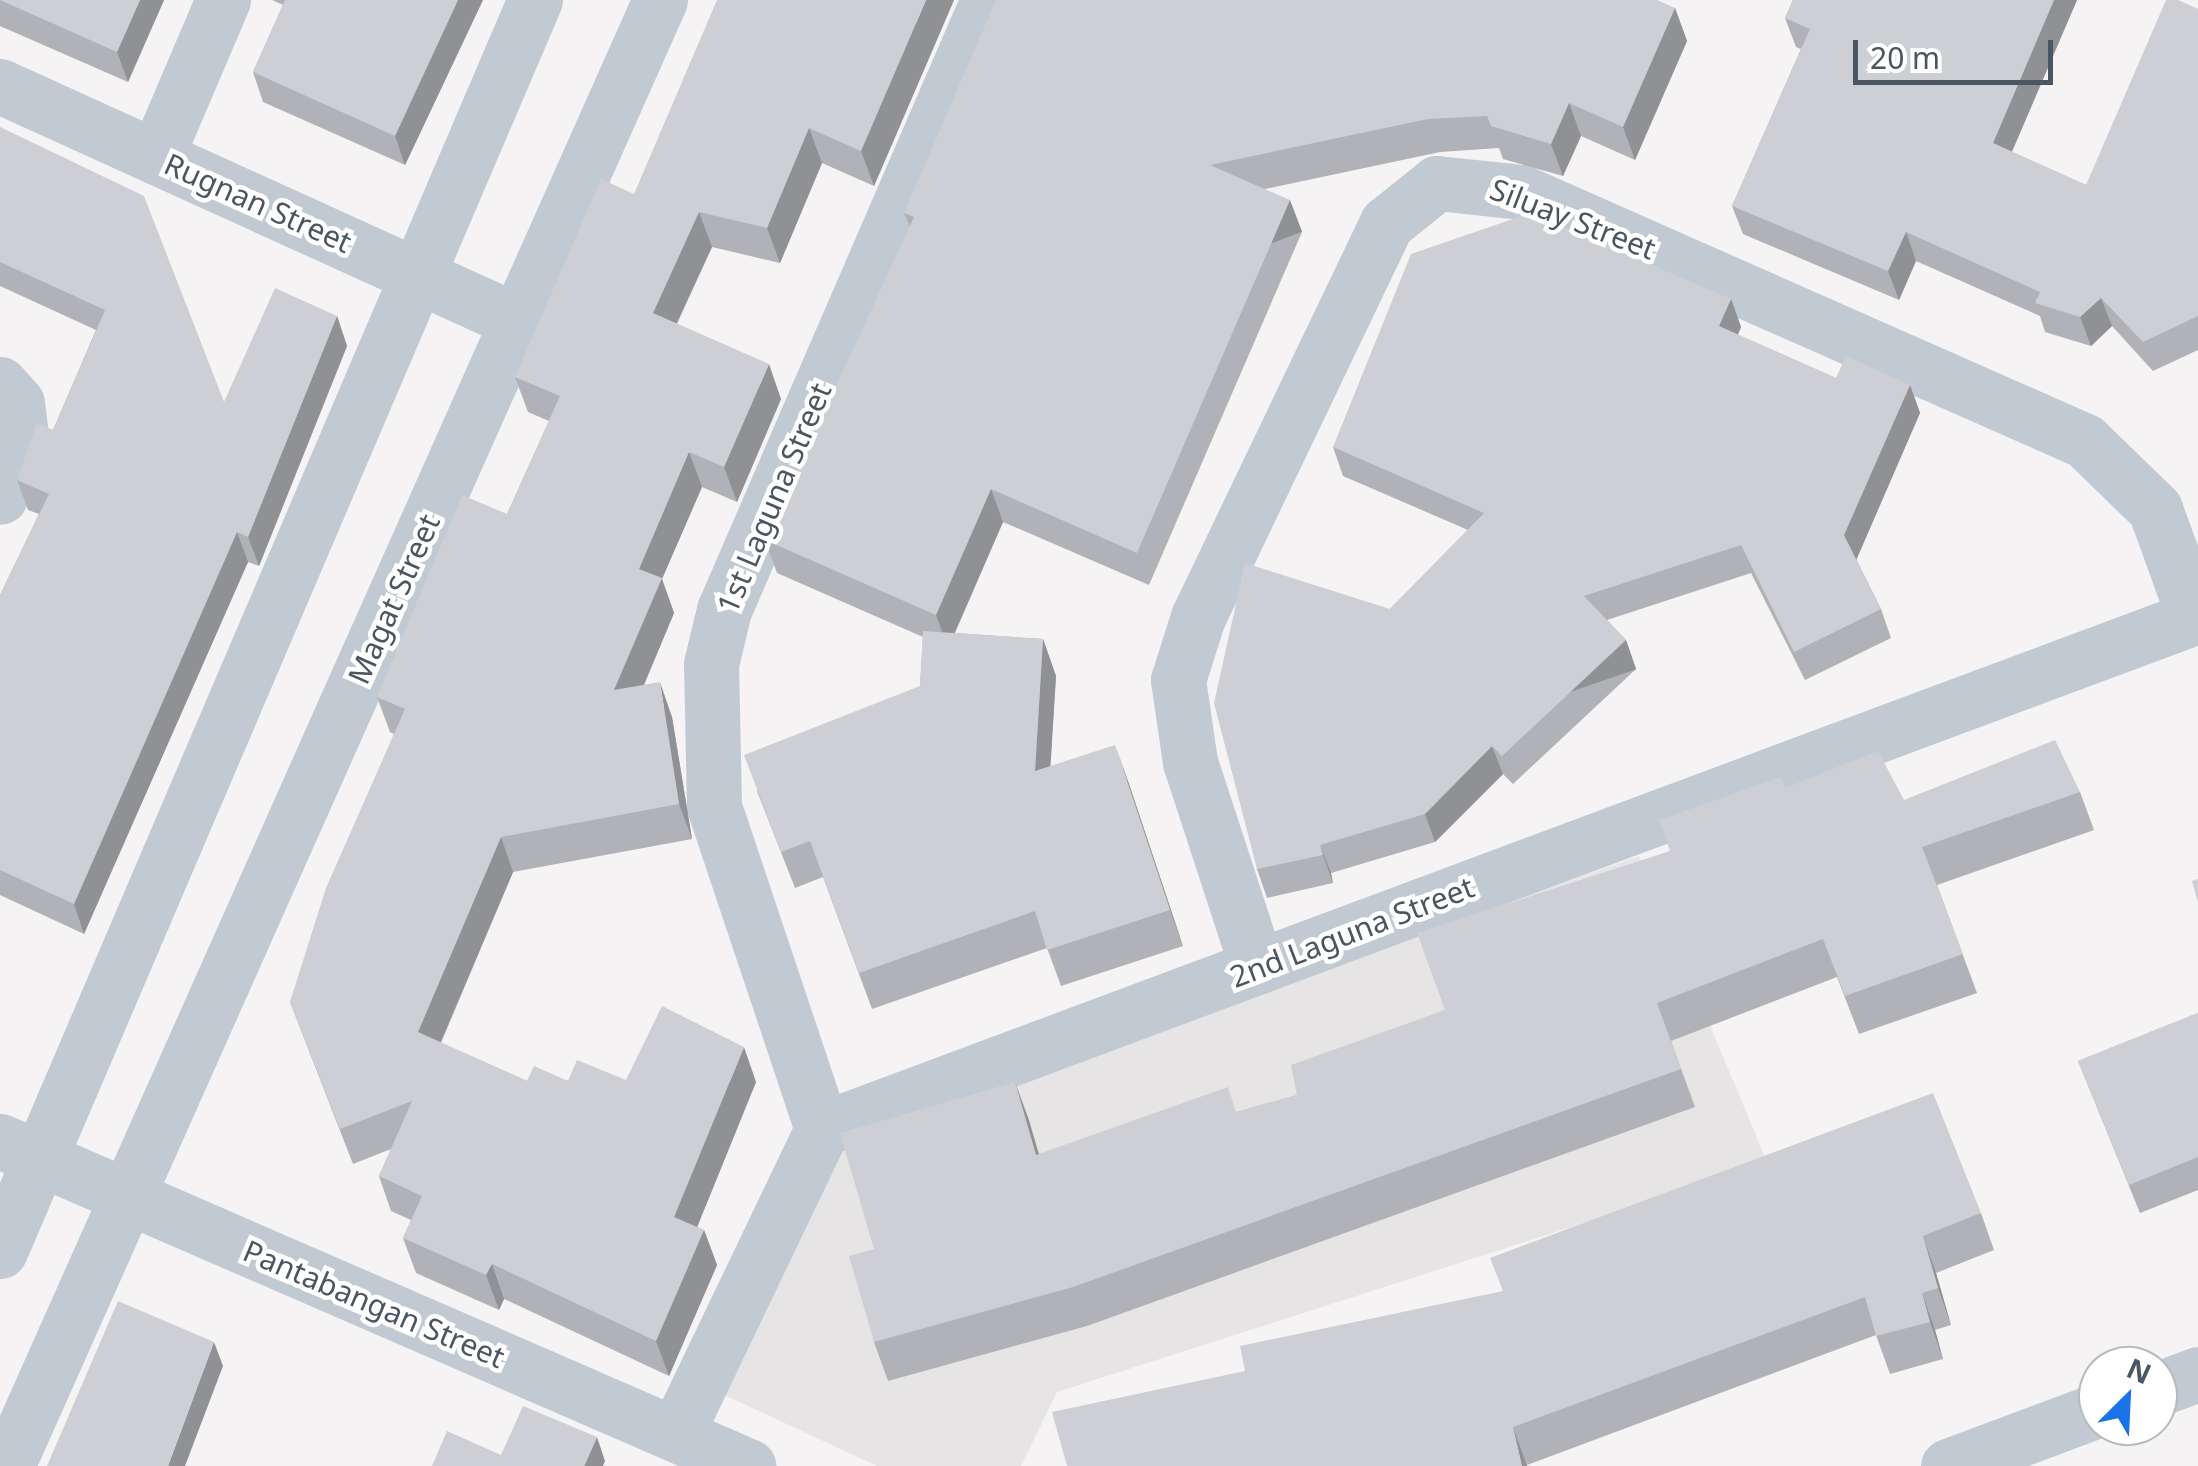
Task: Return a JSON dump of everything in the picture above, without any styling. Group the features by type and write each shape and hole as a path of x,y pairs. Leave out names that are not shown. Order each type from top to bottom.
{"street":[{"path":"156,157 223,0"},
{"path":"0,1251 20,1150 416,275 535,0"},
{"name":"Magat Street","path":"7,1466 130,1198 660,0"},
{"name":"1st Laguna Street","path":"822,1130 714,806 711,664 724,610 988,0"},
{"name":"Rugnan Street","path":"0,86 517,321"},
{"name":"Siluay Street","path":"1257,968 1190,762 1178,680 1198,617 1386,222 1437,184 1521,192 2085,441 2155,509 2196,616"},
{"path":"0,384 17,403 21,434 0,497"},
{"name":"2nd Laguna Street","path":"822,1130 2196,616"},
{"path":"676,1434 822,1130"},
{"name":"Pantabangan Street","path":"20,1150 748,1466"},
{"path":"1948,1466 2078,1417"}],"shaded area":[{"path":"1639,856 1768,1164 1057,1392 1021,1466 877,1466 720,1393 843,1138"}],"building":[{"path":"0,0 140,0 117,52"},
{"path":"285,0 458,0 395,136 253,72"},
{"path":"717,0 926,0 861,151 809,128 767,228 699,212 653,313 769,364 724,467 689,452 639,569 662,578 614,690 660,682 679,804 501,837 418,1032 527,1081 534,1066 568,1081 577,1060 626,1080 662,1006 744,1047 674,1217 704,1230 656,1341 492,1264 486,1275 403,1238 422,1196 379,1176 412,1101 340,1129 290,1002 326,888 405,709 377,697 462,495 507,514 560,396 515,377 601,179 634,194"},
{"path":"996,0 1657,0 1675,8 1623,127 1569,103 1551,144 1491,126 1487,116 1428,119 1210,165 1290,200 1137,553 991,489 936,615 765,540 914,217 904,213"},
{"path":"1793,0 2054,0 1993,143 2086,185 2166,0 2178,0 2198,9 2198,316 2143,342 2101,298 2080,317 2035,303 2040,292 1906,232 1888,271 1732,206 1810,29 1785,18"},
{"path":"0,127 144,196 224,402 275,288 337,316 248,537 237,532 74,904 0,870 0,595 49,494 17,480 37,423 53,430 105,310 0,262"},
{"path":"1530,213 1731,299 1719,326 1836,378 1846,356 1910,385 1844,535 1881,609 1794,652 1741,545 1584,596 1626,640 1502,756 1492,746 1425,814 1320,845 1323,855 1257,869 1214,703 1245,563 1390,609 1484,513 1333,447 1411,254"},
{"path":"923,631 1043,639 1035,771 1115,745 1170,910 1047,950 1035,911 859,973 810,841 781,852 744,755 920,686"},
{"path":"2055,740 2080,792 1922,847 1963,954 1845,996 1823,939 1657,1003 1681,1069 1073,1287 874,1342 849,1256 874,1249 840,1133 1015,1082 1036,1155 1228,1087 1236,1112 1297,1095 1291,1065 1445,1010 1417,933 1670,851 1659,820 1781,777 1785,788 1878,751 1904,800"},
{"path":"2198,879 2198,903 2192,881"},
{"path":"2198,1013 2198,1157 2129,1185 2078,1061"},
{"path":"1933,1093 1981,1213 1923,1236 1938,1288 1922,1293 1930,1322 1876,1336 1865,1297 1513,1427 1522,1466 1067,1466 1052,1412 1245,1371 1240,1346 1503,1291 1490,1258"},
{"path":"118,1301 214,1342 168,1466 47,1466"},
{"path":"523,1406 597,1437 584,1466 432,1466 447,1431 501,1455"}]}
